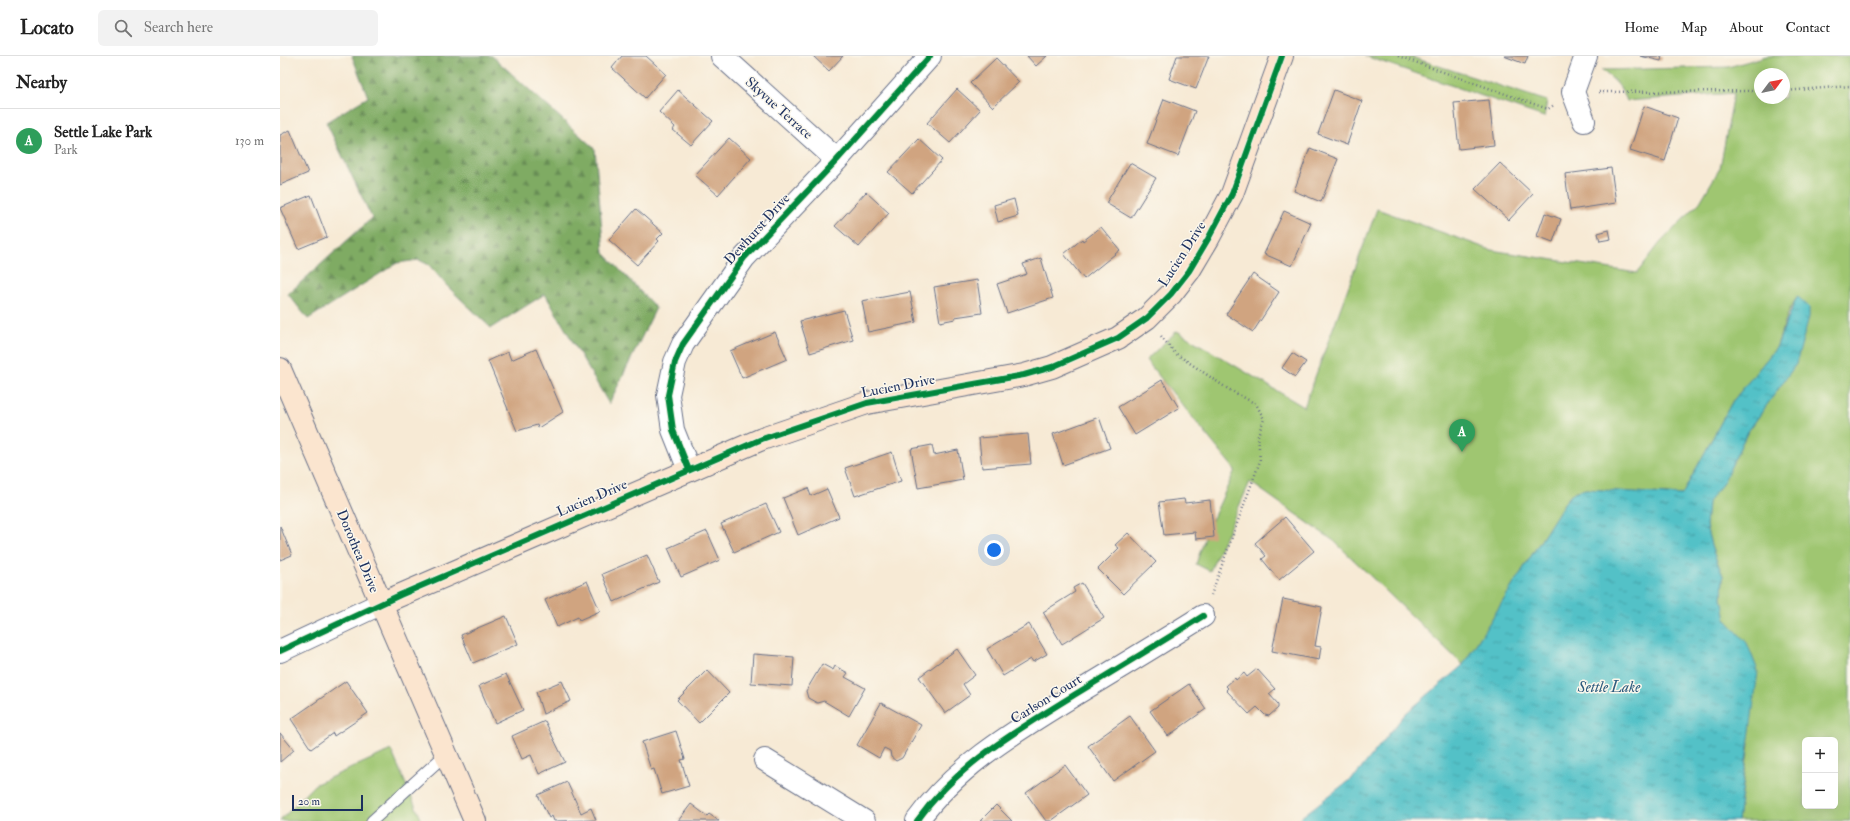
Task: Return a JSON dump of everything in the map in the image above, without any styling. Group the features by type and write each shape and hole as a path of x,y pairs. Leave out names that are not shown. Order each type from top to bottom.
{"street":[{"name":"Skyvue Terrace","path":"722,56 837,160"},
{"name":"Dewhurst Drive","path":"689,470 673,430 669,405 670,386 679,352 696,324 744,258 837,160 930,56"},
{"name":"Lucien Drive","path":"380,604 762,439 867,403 1010,378 1052,367 1118,338 1147,318 1171,294 1189,271 1232,194 1282,56"},
{"path":"1584,121 1573,92 1586,56"},
{"name":"Dorothea Drive","path":"280,369 380,604 475,821"},
{"path":"280,652 380,604"},
{"name":"Carlson Court","path":"917,821 928,806 953,779 983,753 1203,616"},
{"path":"765,760 864,821"}],"lane":[{"path":"372,821 446,754"}],"path":[{"path":"1398,56 1548,109 1573,92 1754,91"},
{"path":"1790,91 1850,86"},
{"path":"1147,318 1175,353 1228,389 1256,404 1264,419 1258,435 1260,461 1203,616"}],"green space":[{"path":"352,56 492,56 595,149 604,253 656,308 609,404 545,294 491,328 448,287 429,265 419,260 397,263 308,319 288,294 372,218 326,122 368,97"},
{"path":"1365,56 1408,56 1547,101 1544,117"},
{"path":"1767,56 1850,56 1850,821 1738,821 1749,745 1736,632 1726,620 1722,598 1723,576 1712,549 1706,526 1708,501 1723,483 1747,433 1796,364 1797,297 1789,311 1776,348 1732,402 1682,495 1586,489 1574,492 1565,502 1463,665 1334,541 1250,482 1210,571 1196,564 1208,529 1235,470 1146,360 1177,331 1304,407 1377,209 1491,250 1637,273 1660,243 1700,202 1720,168 1734,93 1627,101 1617,84 1601,70 1728,67"},
{"path":"391,750 422,821 280,821 314,785"}],"water":[{"name":"Settle Lake","path":"1797,296 1809,307 1809,317 1796,364 1747,433 1723,483 1708,502 1706,526 1712,549 1723,576 1722,598 1726,620 1747,643 1758,671 1738,821 1296,821 1356,775 1405,714 1463,665 1565,502 1574,492 1586,489 1682,495 1732,402 1776,348"}],"building":[{"path":"622,56 646,56 666,74 645,98 612,68"},
{"path":"813,56 843,56 829,71"},
{"path":"1027,56 1047,56 1036,66"},
{"path":"1177,56 1209,56 1196,89 1169,79"},
{"path":"1504,56 1528,56 1525,64"},
{"path":"1640,56 1662,56 1661,61"},
{"path":"996,58 1019,82 993,107 970,83"},
{"path":"957,89 980,110 950,143 927,123"},
{"path":"678,90 713,121 691,145 673,130 675,127 659,112"},
{"path":"1334,90 1362,101 1347,145 1318,134"},
{"path":"1164,99 1195,111 1178,156 1147,144"},
{"path":"1489,100 1494,145 1459,149 1454,103"},
{"path":"1644,106 1678,118 1665,161 1630,150"},
{"path":"290,130 308,173 280,185 280,135"},
{"path":"729,138 751,158 718,195 695,175"},
{"path":"919,139 942,160 912,193 888,172"},
{"path":"1310,148 1338,159 1321,202 1294,191"},
{"path":"1130,163 1156,178 1131,218 1106,203"},
{"path":"1500,163 1533,194 1509,220 1475,189"},
{"path":"1611,168 1616,203 1570,210 1565,174"},
{"path":"866,192 889,213 859,247 835,226"},
{"path":"311,195 327,237 298,249 280,208"},
{"path":"1014,199 1018,216 998,222 994,205"},
{"path":"636,209 663,233 657,239 659,241 637,265 609,240"},
{"path":"1284,211 1311,223 1292,266 1264,254"},
{"path":"1545,213 1561,219 1553,242 1537,236"},
{"path":"1101,227 1120,250 1084,279 1064,254 1082,239 1083,241"},
{"path":"1609,230 1611,239 1600,241 1598,233"},
{"path":"1041,258 1053,298 1007,313 997,284 1027,274 1023,264"},
{"path":"1253,274 1279,292 1253,332 1226,314"},
{"path":"977,280 982,313 955,317 955,319 940,322 934,287"},
{"path":"910,292 916,322 868,332 862,301"},
{"path":"844,310 853,340 810,353 800,321"},
{"path":"775,332 787,359 742,378 730,351"},
{"path":"536,349 563,412 538,428 537,425 517,431 488,361 508,352 511,360"},
{"path":"1292,353 1306,362 1295,377 1282,368"},
{"path":"1162,380 1179,408 1135,435 1118,407"},
{"path":"1099,417 1110,448 1063,465 1053,434"},
{"path":"1028,434 1031,464 982,468 979,438"},
{"path":"932,445 934,455 958,450 963,480 918,488 911,449"},
{"path":"892,452 901,481 855,496 845,468"},
{"path":"808,488 811,496 827,489 839,517 798,535 783,498"},
{"path":"1184,499 1185,503 1210,500 1214,537 1196,539 1195,532 1164,535 1159,502"},
{"path":"766,504 779,532 734,552 721,524"},
{"path":"1285,517 1314,551 1279,580 1262,559 1266,556 1255,543"},
{"path":"280,526 292,555 280,560"},
{"path":"707,531 720,560 681,577 668,548"},
{"path":"1128,533 1156,562 1123,594 1098,569 1119,548 1115,545"},
{"path":"647,555 659,582 614,602 602,574"},
{"path":"587,581 600,611 579,620 578,617 557,627 545,600"},
{"path":"1082,583 1104,618 1062,644 1043,612 1075,592 1073,588"},
{"path":"1283,599 1322,607 1315,646 1321,647 1319,660 1272,651"},
{"path":"506,616 518,644 473,663 461,635"},
{"path":"1029,624 1047,654 1033,662 1031,659 1003,676 987,649"},
{"path":"957,649 975,675 963,684 970,695 945,713 919,677"},
{"path":"753,654 794,657 792,686 751,683"},
{"path":"822,664 833,670 835,666 848,673 845,677 865,688 849,716 824,701 817,703 808,698 806,691"},
{"path":"1257,669 1275,689 1269,694 1278,704 1278,708 1269,716 1265,715 1257,707 1249,714 1226,690 1228,688 1226,686 1235,678 1236,680 1244,673 1247,677"},
{"path":"707,670 729,693 699,723 677,700"},
{"path":"506,674 523,710 495,723 479,686"},
{"path":"346,681 368,713 334,736 333,733 311,749 291,719"},
{"path":"562,681 571,701 543,714 536,692"},
{"path":"1189,684 1206,709 1168,736 1150,711"},
{"path":"881,703 921,725 902,758 896,761 891,757 890,751 884,748 879,758 857,745"},
{"path":"1130,716 1155,751 1113,781 1088,746"},
{"path":"545,721 565,762 539,774 531,755 522,759 512,736"},
{"path":"676,731 685,759 681,760 689,786 662,794 654,769 651,770 642,742"},
{"path":"280,733 294,750 280,762"},
{"path":"1065,765 1087,795 1051,821 1046,821 1026,793"},
{"path":"567,782 581,813 591,808 596,820 554,821 552,816 549,818 538,795"},
{"path":"691,804 707,816 709,814 719,821 678,821"},
{"path":"996,805 1012,821 980,821"}],"cycle path":[{"path":"689,470 673,430 668,395 675,362 683,344 744,258 837,160 930,56"},
{"path":"280,651 400,595 762,439 867,403 1024,375 1052,367 1118,338 1147,318 1171,294 1189,271 1208,239 1232,194 1282,56"},
{"path":"917,821 950,783 989,750 1031,722 1203,616"}],"place":[{"name":"Settle Lake Park","path":"1462,452"}]}
